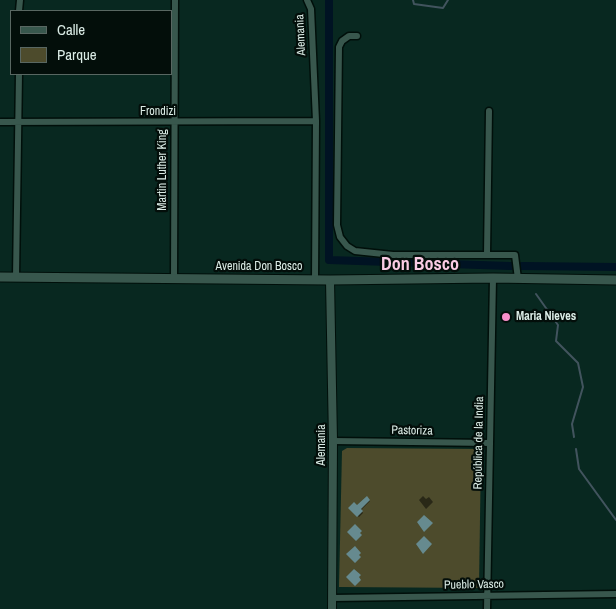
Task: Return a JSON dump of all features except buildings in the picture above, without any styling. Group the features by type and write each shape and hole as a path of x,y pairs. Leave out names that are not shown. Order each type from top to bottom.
{"main road":[{"name":"Avenida Don Bosco","path":"0,277 616,280"}],"street":[{"name":"Martin Luther King","path":"174,279 175,0"},
{"name":"Alemania","path":"307,0 312,9 316,121 315,280"},
{"path":"357,36 349,36 342,40 339,47 337,225 340,237 347,246 355,250 393,255 515,255 518,279"},
{"path":"16,277 18,75"},
{"path":"487,254 489,111"},
{"name":"Frondizi","path":"0,122 174,123 316,121"},
{"name":"República de la India","path":"487,609 493,278"},
{"name":"Alemania","path":"330,280 334,441 332,609"},
{"name":"Pastoriza","path":"334,441 490,443"},
{"name":"Pueblo Vasco","path":"332,598 616,594"}],"green space":[{"path":"347,448 481,449 479,588 339,587 342,451"}],"waterway":[{"path":"329,0 329,260 510,266"},
{"path":"413,0 414,4 443,8 448,0"},
{"path":"522,266 616,267"},
{"path":"536,294 558,325 556,341 578,363 583,387 572,424 574,437"},
{"path":"576,449 579,469 616,520"}],"place":[{"name":"Maria Nieves","path":"506,317"}],"district":[{"name":"Don Bosco","path":"420,265"}]}
